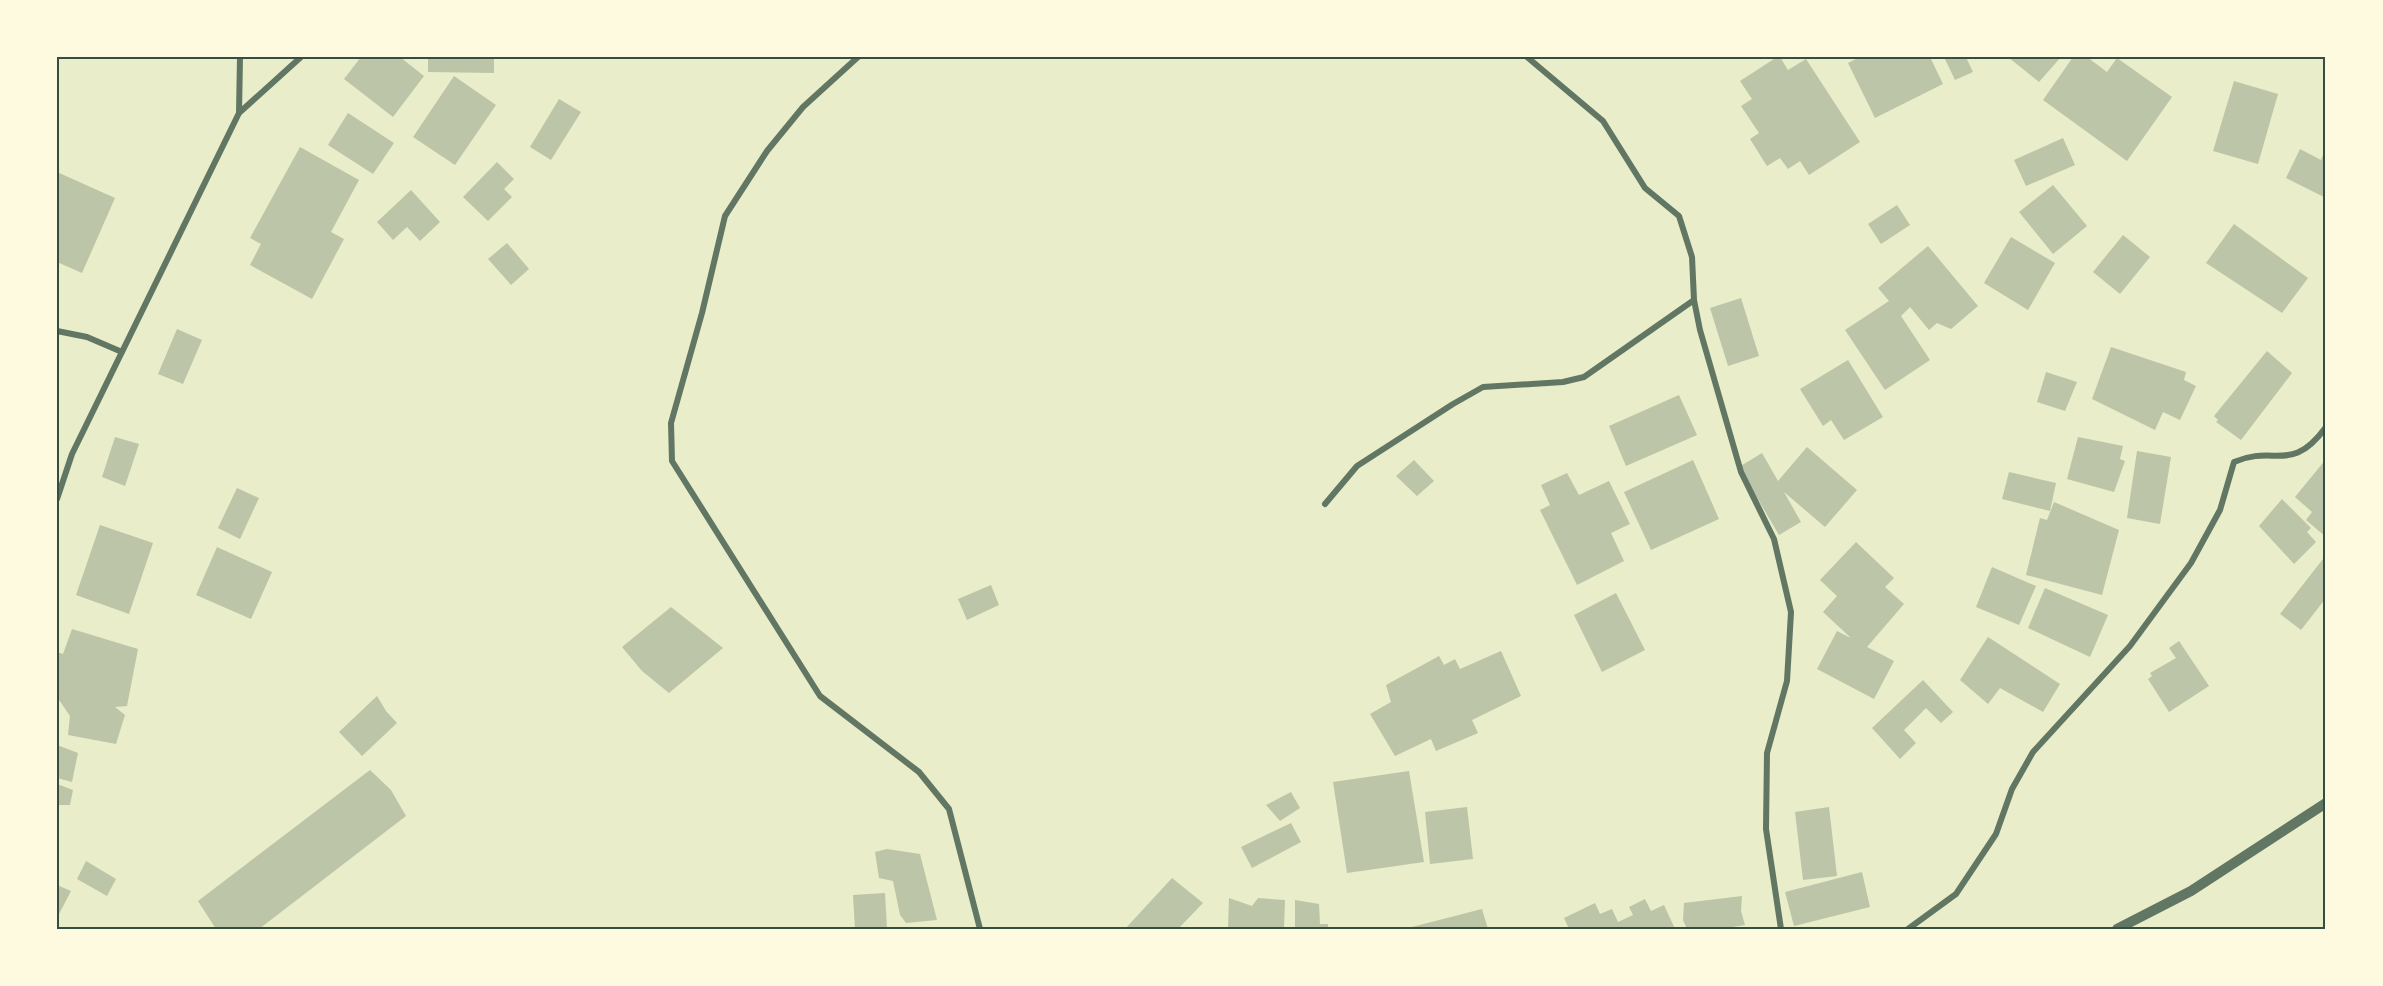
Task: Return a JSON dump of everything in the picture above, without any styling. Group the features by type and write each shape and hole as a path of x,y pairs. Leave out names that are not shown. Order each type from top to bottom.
{"street":[{"path":"239,113 240,57"},
{"path":"57,499 72,454 239,113 301,57"},
{"path":"858,57 803,107 767,151 725,216 702,313 671,423 672,461 820,696 919,772 949,809 980,929"},
{"path":"1527,57 1603,121 1646,188 1679,216 1692,257 1694,300 1700,330 1741,472 1774,539 1791,612 1787,681 1767,753 1766,829 1781,929"},
{"path":"1325,504 1357,466 1483,387 1563,382 1584,377 1694,300"},
{"path":"57,331 87,337 122,352"},
{"path":"1908,929 1956,894 1996,834 2012,789 2033,752 2130,646 2191,563 2220,510 2234,462 2250,455 2281,457 2298,454 2314,444 2326,426"},
{"path":"2117,929 2191,891 2326,803"}],"building":[{"path":"361,57 400,57 424,76 393,117 344,79"},
{"path":"428,57 494,57 494,73 428,72"},
{"path":"1780,57 1788,70 1806,59 1860,142 1809,175 1800,161 1788,169 1780,158 1767,166 1750,139 1759,133 1741,106 1752,99 1740,81"},
{"path":"1860,57 1930,57 1943,84 1875,118 1848,63"},
{"path":"1944,57 1966,57 1973,72 1955,80"},
{"path":"2008,57 2061,57 2039,82"},
{"path":"2073,57 2087,57 2107,72 2117,58 2172,97 2127,161 2043,100"},
{"path":"454,76 496,105 455,165 413,137"},
{"path":"2234,81 2278,94 2258,164 2213,151"},
{"path":"559,99 581,112 551,160 530,147"},
{"path":"348,113 394,143 373,174 328,145"},
{"path":"2063,138 2075,165 2026,186 2014,160"},
{"path":"2326,146 2326,198 2286,178 2300,149 2321,160"},
{"path":"300,147 359,180 331,232 344,239 312,299 250,265 261,244 250,238"},
{"path":"497,162 514,179 504,189 512,197 488,221 463,197"},
{"path":"57,172 115,198 82,273 57,262"},
{"path":"2053,185 2087,226 2053,254 2019,212"},
{"path":"411,190 440,222 420,241 407,227 393,240 377,222"},
{"path":"1897,205 1910,225 1881,244 1868,224"},
{"path":"2234,224 2308,278 2282,313 2206,263"},
{"path":"2123,235 2150,257 2120,294 2093,272"},
{"path":"2011,237 2055,263 2028,310 1984,283"},
{"path":"507,243 529,269 511,285 488,259"},
{"path":"1928,246 1978,306 1951,329 1937,323 1929,330 1910,307 1901,316 1930,360 1885,390 1845,330 1889,301 1878,288"},
{"path":"1741,298 1759,356 1728,366 1710,308"},
{"path":"177,329 202,340 183,384 158,374"},
{"path":"2111,347 2186,372 2184,380 2196,386 2180,420 2163,412 2155,430 2092,399"},
{"path":"2267,351 2292,373 2241,440 2216,422 2218,420 2214,416"},
{"path":"1848,360 1883,417 1844,440 1831,420 1823,426 1800,389"},
{"path":"2046,372 2077,382 2065,411 2037,402"},
{"path":"1679,395 1697,435 1626,466 1609,426"},
{"path":"115,437 139,444 125,486 102,477"},
{"path":"2078,437 2123,446 2120,459 2125,461 2114,492 2067,479"},
{"path":"1807,447 1857,490 1825,527 1784,492 1801,522 1779,535 1739,467 1762,453 1778,481"},
{"path":"2137,451 2171,457 2160,524 2127,518"},
{"path":"2326,459 2326,537 2306,520 2312,512 2295,497"},
{"path":"1414,460 1434,481 1417,496 1396,476"},
{"path":"1693,460 1719,519 1651,550 1624,492"},
{"path":"2009,472 2056,483 2050,511 2002,499"},
{"path":"1567,473 1579,495 1609,481 1630,524 1611,533 1624,561 1577,585 1540,510 1550,505 1541,485"},
{"path":"237,488 259,498 240,539 218,528"},
{"path":"2282,499 2311,528 2307,532 2316,542 2294,564 2259,526"},
{"path":"2054,502 2119,530 2102,595 2026,575 2040,518 2047,520"},
{"path":"100,525 153,543 129,614 76,595"},
{"path":"1856,542 1894,578 1885,587 1904,604 1867,647 1894,661 1874,699 1817,669 1837,631 1851,638 1823,612 1837,596 1820,580"},
{"path":"217,547 272,572 251,619 196,595"},
{"path":"2323,559 2326,561 2326,598 2301,630 2280,614"},
{"path":"1992,567 2036,586 2019,625 1976,607"},
{"path":"991,585 999,605 967,620 958,599"},
{"path":"2045,588 2108,615 2090,657 2028,628"},
{"path":"1616,593 1645,650 1602,672 1574,615"},
{"path":"671,607 723,648 669,693 642,671 622,647"},
{"path":"72,629 138,649 127,706 115,707 125,715 116,744 68,735 70,716 57,697 57,652 63,654"},
{"path":"1988,637 2060,684 2043,712 2000,688 1988,704 1960,680"},
{"path":"2179,641 2209,686 2169,712 2148,679 2152,676 2150,673 2176,658 2169,648"},
{"path":"1501,651 1521,696 1472,720 1478,733 1436,751 1431,739 1395,756 1370,714 1391,702 1386,685 1439,656 1444,665 1455,659 1460,669"},
{"path":"1923,680 1953,712 1941,723 1926,708 1904,730 1916,743 1900,759 1872,728"},
{"path":"377,696 397,723 362,756 339,732"},
{"path":"57,745 78,753 72,782 57,778"},
{"path":"370,770 391,790 406,816 259,929 216,929 198,901"},
{"path":"1409,771 1424,862 1347,873 1333,782"},
{"path":"57,784 73,790 70,805 57,805"},
{"path":"1291,792 1300,808 1280,821 1266,805"},
{"path":"1467,807 1473,859 1430,864 1425,812"},
{"path":"1829,807 1837,876 1803,880 1795,812"},
{"path":"1291,823 1301,842 1252,868 1241,847"},
{"path":"887,849 920,854 937,920 906,923 900,915 893,881 879,878 875,852"},
{"path":"86,861 116,879 107,896 77,879"},
{"path":"1862,872 1870,907 1794,926 1785,892"},
{"path":"1172,878 1203,903 1178,929 1125,929"},
{"path":"57,885 71,891 57,918"},
{"path":"885,893 887,929 855,929 853,895"},
{"path":"1742,896 1741,911 1745,925 1720,929 1687,929 1683,920 1684,903"},
{"path":"1229,898 1252,906 1258,898 1285,900 1284,929 1228,929"},
{"path":"1645,899 1651,911 1664,905 1675,929 1569,929 1564,918 1595,903 1600,914 1612,909 1618,922 1633,915 1629,907"},
{"path":"1295,900 1319,904 1320,924 1328,924 1328,929 1295,929"},
{"path":"1482,909 1488,929 1408,929 1408,928"}]}
